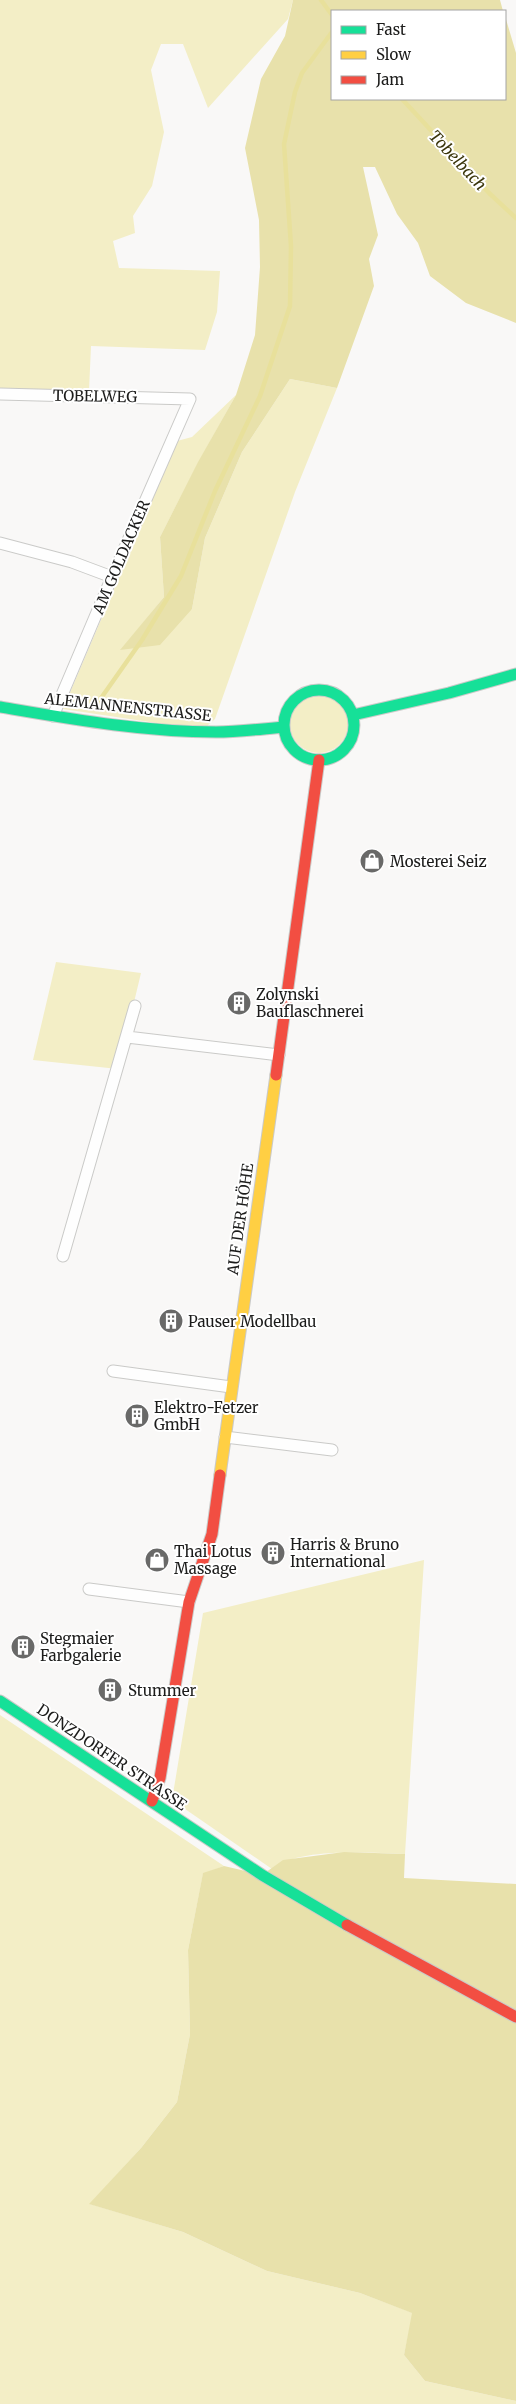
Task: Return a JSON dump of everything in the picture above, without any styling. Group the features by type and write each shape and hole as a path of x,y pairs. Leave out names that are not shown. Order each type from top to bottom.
{"street":[{"name":"TOBELWEG","path":"0,394 190,399"},
{"name":"AM GOLDACKER","path":"53,716 190,399"},
{"path":"0,543 72,562 112,576"},
{"path":"353,715 440,695 516,674"},
{"path":"314,689 328,690 342,697 353,715 354,732 347,746 335,756 319,760 304,757 292,748 284,726 289,705 300,695 314,689"},
{"name":"ALEMANNENSTRASSE","path":"0,707 53,716 168,730 206,731 284,726"},
{"name":"AUF DER HÖHE","path":"152,1801 160,1778 189,1602 212,1534 319,760"},
{"path":"63,1256 135,1006"},
{"path":"127,1036 279,1055"},
{"path":"113,1371 231,1387"},
{"path":"225,1437 332,1450"},
{"path":"89,1589 189,1602"},
{"name":"DONZDORFER STRASSE","path":"0,1701 152,1801 206,1839 322,1912 516,2017"}],"shaded area":[{"path":"0,0 293,0 288,19 208,108 183,44 161,44 151,70 164,132 152,186 133,216 135,233 113,241 119,268 220,271 217,312 205,350 91,346 89,391 0,389"},
{"path":"293,0 500,0 503,10 331,10 331,100 506,100 506,19 516,53 516,323 466,303 430,276 418,243 397,214 375,167 363,167 378,235 369,259 374,286 337,388 290,379 242,452 205,538 192,609 160,645 120,650 164,597 160,537 198,462 236,395 255,335 260,267 259,220 245,148 261,79 285,36"},
{"path":"290,379 337,388 295,492 215,719 206,727 163,724 63,709 177,441 192,437 236,395 160,537 164,597 121,650 192,609 205,538 242,452"},
{"path":"319,695 330,697 343,708 348,724 346,735 335,748 319,753 308,751 295,740 290,724 292,713 303,700"},
{"path":"56,962 141,973 118,1069 33,1060"},
{"path":"424,1560 405,1854 317,1854 284,1862 272,1869 172,1800 203,1613"},
{"path":"0,1715 224,1866 203,1874 188,1950 190,2034 177,2102 141,2148 90,2204 183,2232 267,2271 360,2293 413,2313 404,2355 425,2381 516,2401 516,2404 0,2404"},
{"path":"344,1852 405,1854 404,1878 516,1884 516,2401 425,2381 404,2355 412,2313 360,2293 267,2271 183,2232 89,2204 141,2148 177,2102 190,2034 188,1950 203,1873 224,1866 262,1875 283,1860"}],"waterway":[{"name":"Tobelbach","path":"321,0 331,14"},
{"path":"99,701 142,640 181,576 215,491 260,396 290,306 291,246 284,144 295,92 302,73 331,33"},
{"name":"Tobelbach","path":"403,100 489,193 516,218"}],"traffic: fast":[{"path":"353,715 449,693 516,674"},
{"path":"326,690 339,696 348,705 352,711 354,725 352,739 344,750 333,758 312,760 305,758 294,750 286,739 284,718 286,711 294,700 305,692 326,690"},
{"path":"0,707 107,724 161,730 224,732 284,727"},
{"path":"0,1701 262,1875 347,1925"}],"traffic: slow":[{"path":"220,1475 276,1075"}],"traffic: jam":[{"path":"276,1075 319,760"},
{"path":"152,1801 160,1778 189,1602 212,1534 220,1475"},
{"path":"347,1925 516,2017"}],"place":[{"name":"Mosterei Seiz","path":"372,861"},
{"name":"Zolynski Bauflaschnerei","path":"239,1003"},
{"name":"Pauser Modellbau","path":"171,1321"},
{"name":"Elektro-Fetzer GmbH","path":"137,1416"},
{"name":"Harris & Bruno International","path":"273,1553"},
{"name":"Thai Lotus Massage","path":"157,1560"},
{"name":"Stegmaier Farbgalerie","path":"23,1647"},
{"name":"Stummer","path":"110,1690"}]}
